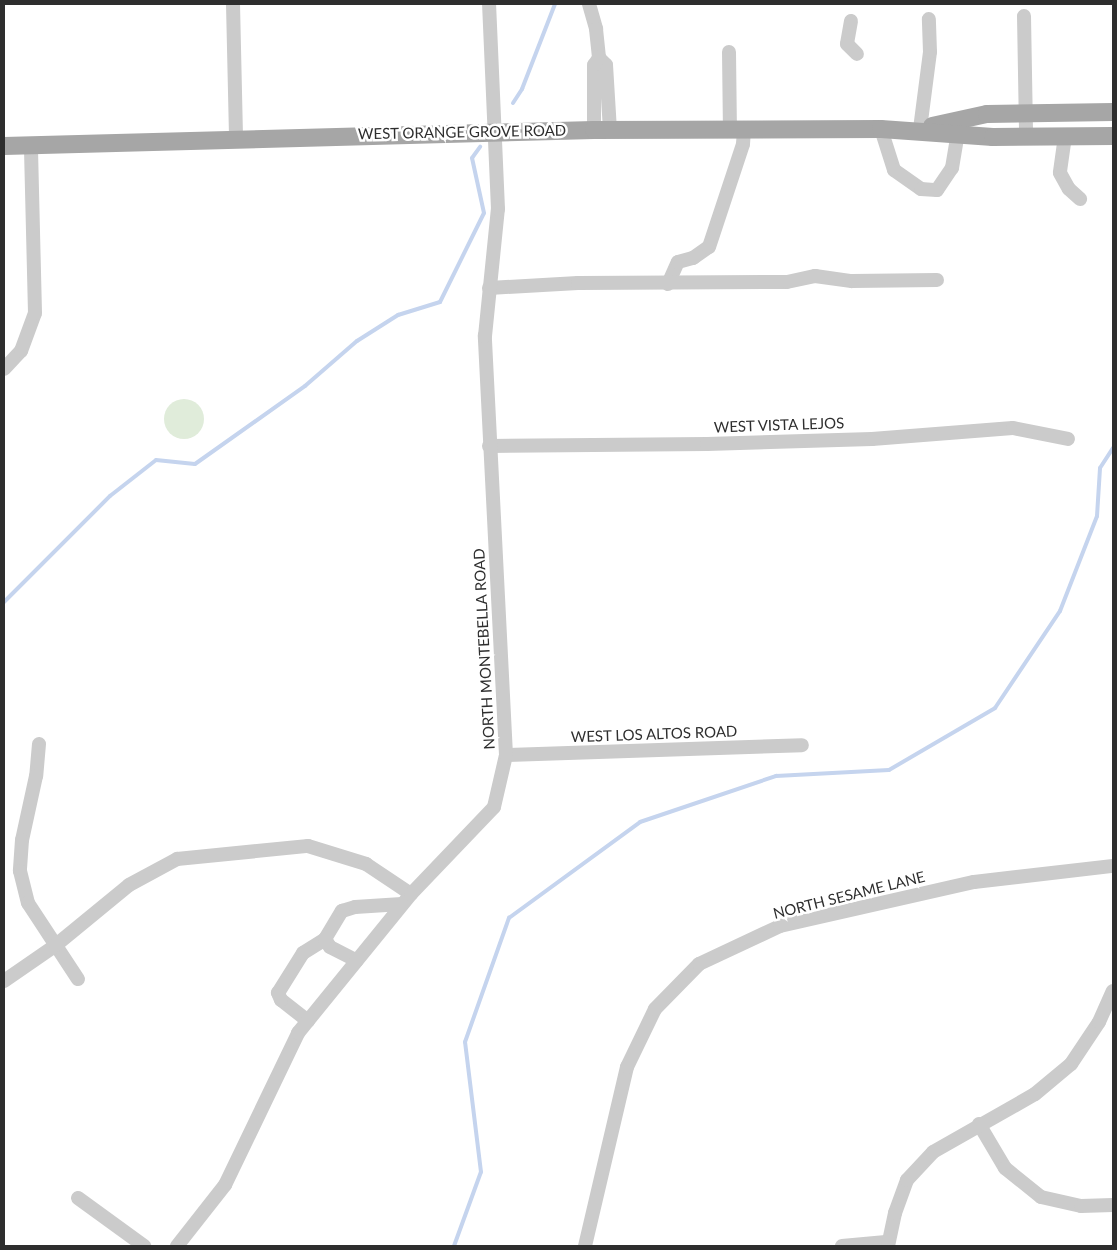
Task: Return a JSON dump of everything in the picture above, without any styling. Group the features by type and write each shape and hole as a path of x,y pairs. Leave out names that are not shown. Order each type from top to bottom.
{"main road":[{"name":"WEST ORANGE GROVE ROAD","path":"959,126 987,114 1113,112"},
{"name":"WEST ORANGE GROVE ROAD","path":"4,146 493,131 920,129 959,126 1026,136 1113,136"}],"street":[{"path":"233,4 236,138"},
{"name":"NORTH MONTEBELLA ROAD","path":"177,1246 225,1185 298,1033 406,899 494,807 506,755 488,446 485,336 498,208 493,131 489,4"},
{"path":"589,4 596,29 599,58 594,65 602,130"},
{"path":"1024,16 1026,136"},
{"path":"920,129 930,52 929,19"},
{"path":"851,20 847,44 857,54"},
{"path":"668,284 678,262 693,258 709,247 743,144 737,129 730,52"},
{"path":"882,129 894,170 921,189 937,190 946,180 959,126"},
{"path":"1065,136 1060,173 1069,189 1080,200"},
{"path":"4,369 21,351 35,313 31,145"},
{"path":"490,288 578,283 787,282 815,276 852,281 937,280"},
{"name":"WEST VISTA LEJOS","path":"488,446 748,443 872,438 1014,428 1068,439"},
{"path":"39,744 36,776 22,840 20,871 28,904 78,979"},
{"name":"WEST LOS ALTOS ROAD","path":"506,755 802,745"},
{"path":"4,981 56,945 129,885 177,860 308,846 366,864 406,899"},
{"name":"NORTH SESAME LANE","path":"585,1246 626,1067 655,1009 699,964 788,924 974,882 1113,866"},
{"path":"308,1021 281,1000 278,993 303,953 325,939 342,911 355,907 406,899"},
{"path":"325,939 330,947 357,961"},
{"path":"842,1246 887,1244 907,1180 933,1152 979,1124 1035,1094 1071,1064 1099,1022 1113,991"},
{"path":"979,1124 1005,1168 1041,1197 1081,1206 1113,1205"},
{"path":"78,1198 144,1246"}],"green space":[{"path":"188,399 195,402 201,408 204,419 203,427 195,436 188,439 180,439 173,436 165,427 164,415 167,408 176,400"}],"waterway":[{"path":"513,103 522,89 555,4"},
{"path":"4,602 110,496 156,460 195,464 305,386 357,341 398,315 440,302 484,213 472,158 480,147"},
{"path":"454,1246 481,1172 465,1042 509,918 640,822 776,776 889,770 995,708 1060,611 1097,516 1100,468 1113,448"}]}
